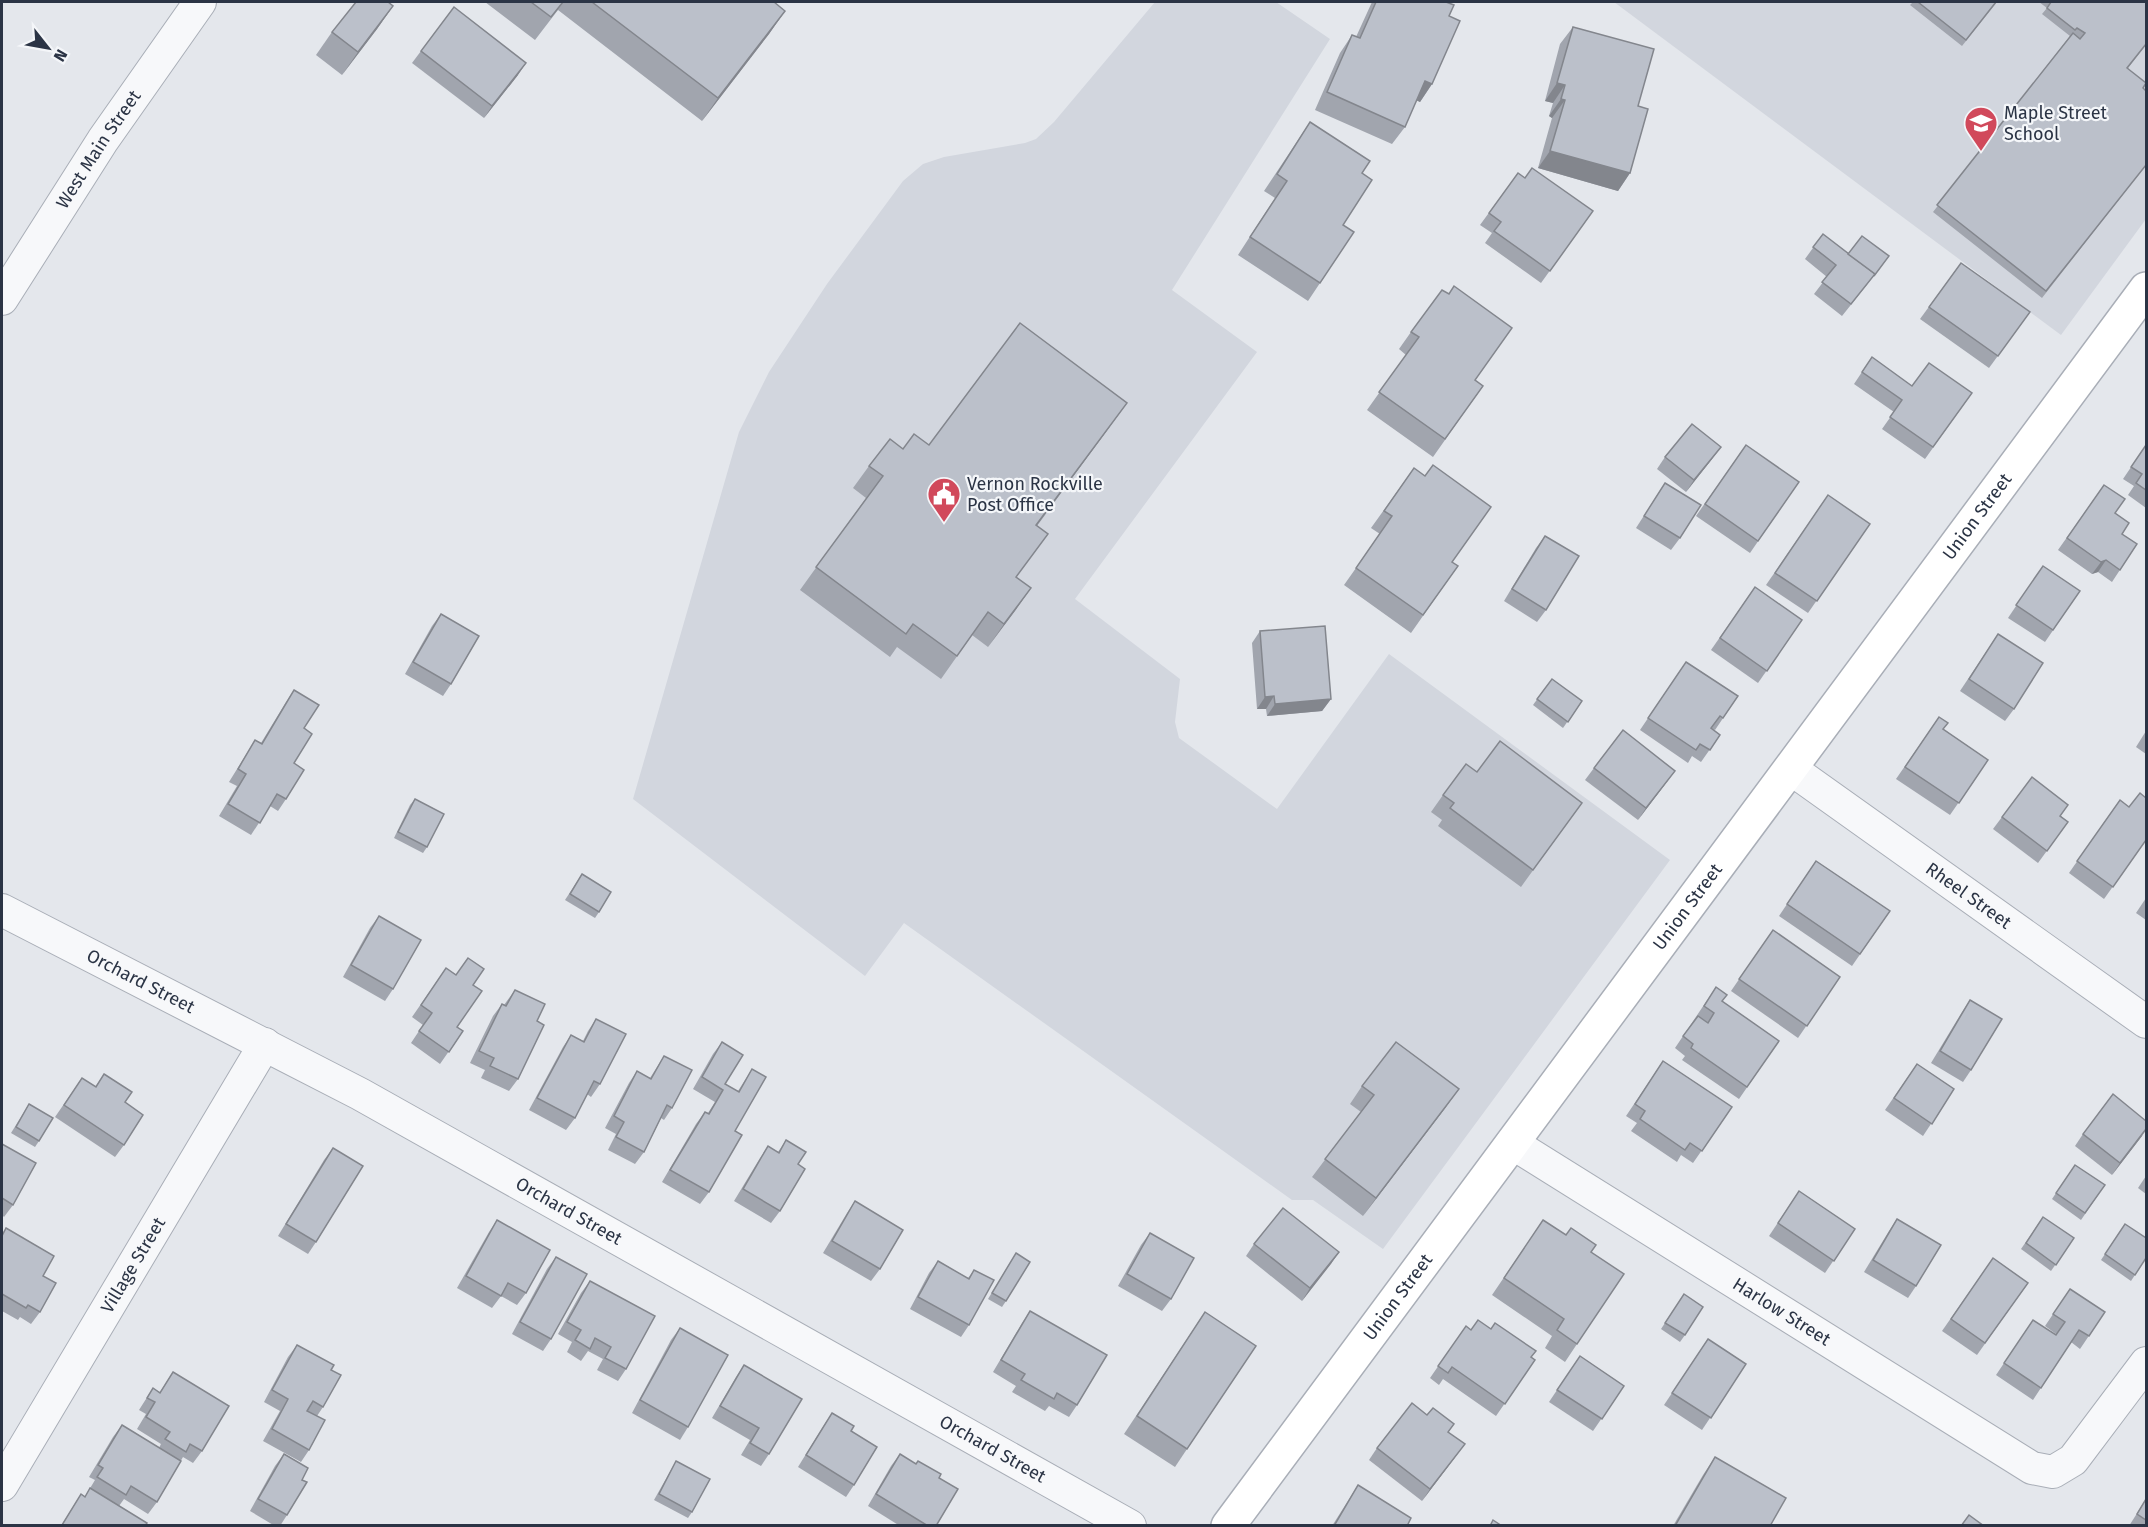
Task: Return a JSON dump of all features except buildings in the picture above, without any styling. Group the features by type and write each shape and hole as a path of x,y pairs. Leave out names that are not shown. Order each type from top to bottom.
{"main road":[{"name":"Union Street","path":"1228,1526 2146,289"}],"street":[{"name":"West Main Street","path":"2,299 103,140 200,2"},
{"name":"Rheel Street","path":"1791,769 2146,1022"},
{"name":"Orchard Street","path":"2,910 360,1094 1130,1526"},
{"name":"Village Street","path":"2,1485 266,1044"},
{"name":"Harlow Street","path":"1512,1143 2019,1461 2044,1472 2053,1472 2073,1460 2146,1364"}],"shaded area":[{"path":"1155,2 1276,2 1330,39 1172,290 1257,352 1075,599 1180,679 1175,722 1179,738 1277,809 1389,654 1670,860 1383,1249 1313,1200 1292,1200 904,923 865,976 633,799 739,432 769,372 827,284 903,181 923,164 944,157 1025,143 1036,139 1054,122"},
{"name":"Maple Street School","path":"1614,2 2146,2 2146,219 2061,335"}],"place":[{"name":"Maple Street School","path":"1981,152"},
{"name":"Vernon Rockville Post Office","path":"944,523"}]}
